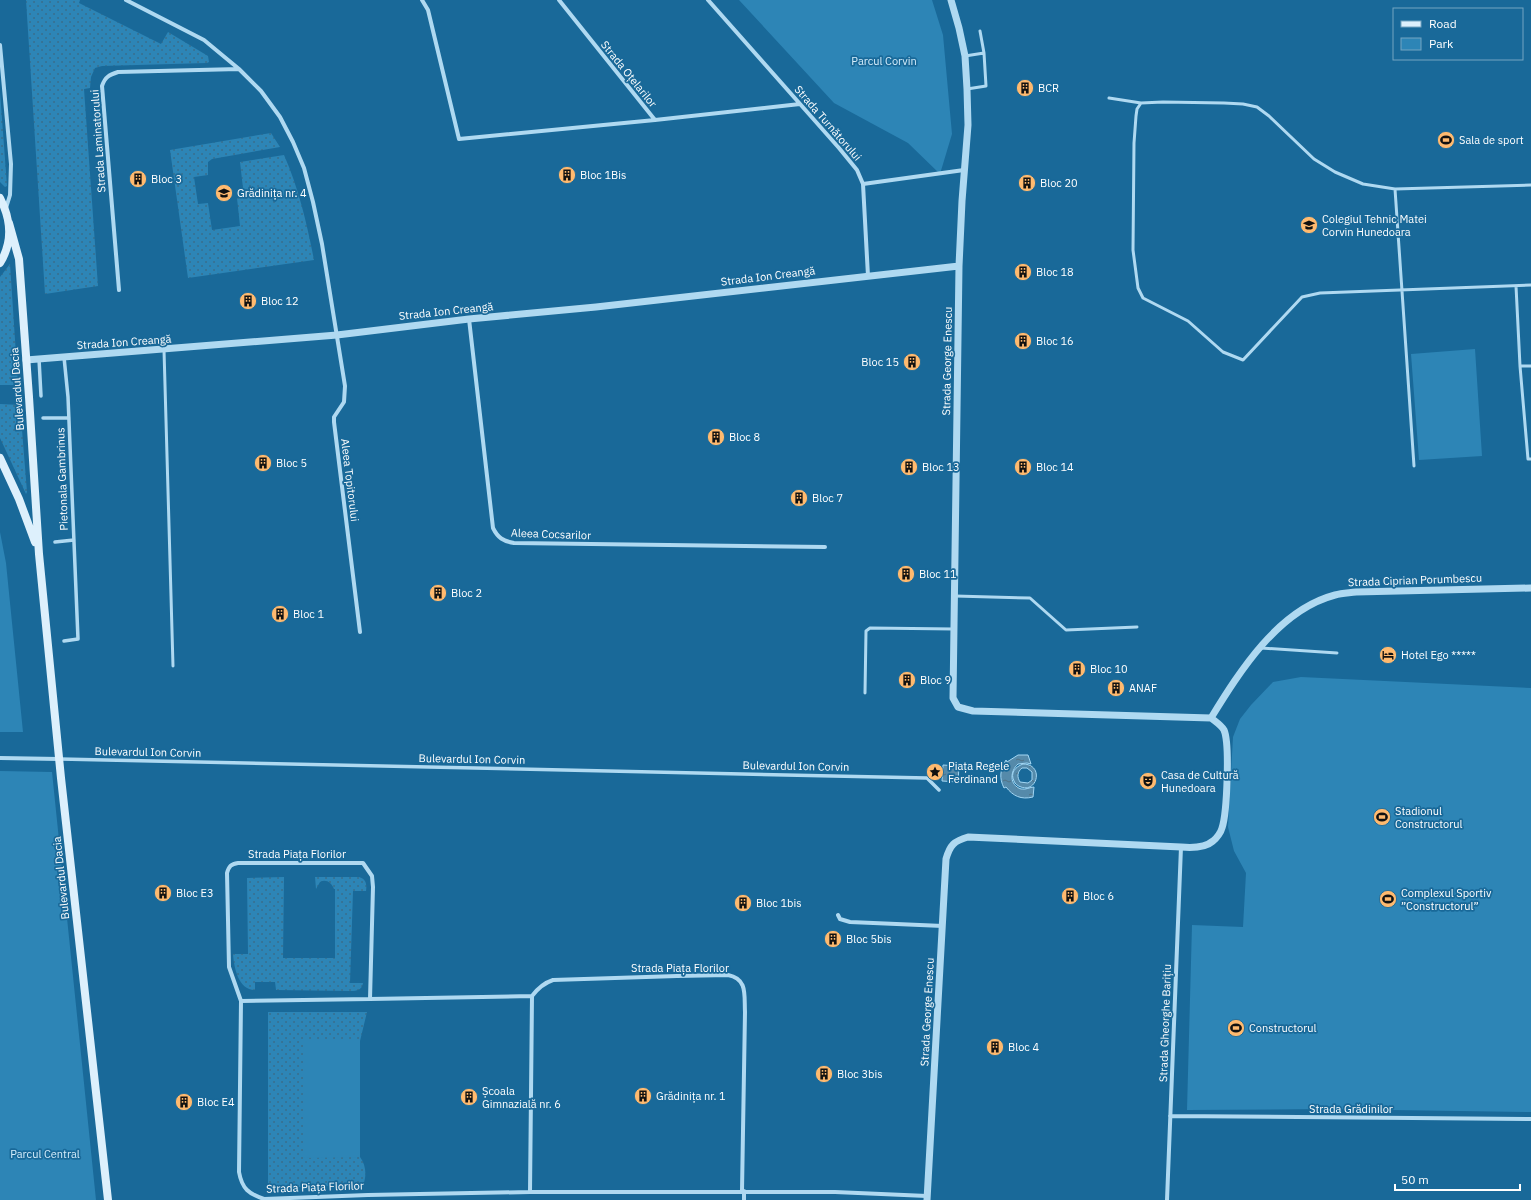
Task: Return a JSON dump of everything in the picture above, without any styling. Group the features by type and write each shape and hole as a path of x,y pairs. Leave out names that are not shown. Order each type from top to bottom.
{"main road":[{"path":"0,198 6,209 9,223 9,242 0,263"},
{"name":"Bulevardul Dacia","path":"9,223 15,240 19,260 38,554 59,759 108,1200"},
{"name":"Bulevardul Dacia","path":"0,458 19,498 38,554"}],"street":[{"path":"126,0 204,40 239,69 261,91 280,117 304,168 313,202 322,244 336,334"},
{"path":"422,0 428,10 458,137 461,140 655,120"},
{"name":"Strada Oțelarilor","path":"559,0 655,120 800,104"},
{"name":"Strada Turnătorului","path":"708,0 857,170 863,184"},
{"name":"Strada George Enescu","path":"951,0 965,56 968,125 959,266 953,698 958,707 963,710 973,711 1211,718"},
{"path":"0,45 11,164 10,195 6,209"},
{"name":"Strada Laminatorului","path":"118,290 102,86 104,79 109,75 118,72 239,69"},
{"path":"868,276 863,184 964,170"},
{"name":"Strada Ion Creangă","path":"26,360 164,350 336,334 596,307 959,266"},
{"name":"Aleea Cocsarilor","path":"469,319 493,528 497,536 504,541 522,543 825,547"},
{"name":"Aleea Topitorului","path":"336,334 345,386 345,397 344,402 334,417 334,422 360,632"},
{"name":"Pietonala Gambrinus","path":"64,357 69,418 78,639 64,641"},
{"path":"39,359 41,396"},
{"name":"Pietonala Gambrinus","path":"43,418 69,418"},
{"name":"Pietonala Gambrinus","path":"55,542 74,540"},
{"name":"Strada Ciprian Porumbescu","path":"1211,718 1232,684 1276,630 1298,613 1316,602 1335,595 1384,590 1531,588"},
{"path":"1181,848 1204,846 1213,841 1221,830 1225,817 1228,752 1224,731 1220,724 1211,718"},
{"name":"Bulevardul Ion Corvin","path":"0,758 927,778 939,790"},
{"name":"Strada George Enescu","path":"927,1198 946,859 949,849 954,842 968,837 1181,848"},
{"name":"Strada Gheorghe Barițiu","path":"1167,1200 1181,848"},
{"name":"Strada Piața Florilor","path":"370,999 372,876 364,863 238,863 229,866 227,873 227,888 229,967 241,1001 239,1172 240,1182 247,1191 255,1196 264,1199 368,1195 530,1192 670,1193 743,1191 836,1192 927,1198"},
{"path":"838,915 840,919 850,922 943,926"},
{"name":"Strada Piața Florilor","path":"532,996 546,982 553,980 677,976 737,977 741,981 744,988 745,1012 743,1191"},
{"path":"241,1001 532,996 530,1192"},
{"name":"Strada Grădinilor","path":"1170,1116 1531,1119"},
{"path":"743,1191 744,1200"}],"lane":[{"path":"967,89 986,86 984,54 980,32"},
{"path":"965,56 984,54"},
{"path":"1109,98 1141,103 1224,103 1243,104 1257,107 1270,116 1314,159 1335,172 1364,184 1395,189 1531,185"},
{"path":"1141,103 1138,109 1135,124 1132,239 1136,282 1143,298 1188,321 1223,352 1242,360 1302,298 1320,293 1531,285"},
{"path":"1395,189 1414,466"},
{"path":"1516,286 1520,366 1528,459 1531,459"},
{"path":"164,350 173,666"},
{"path":"1520,366 1531,366"},
{"path":"954,596 1030,598 1066,630 1137,626"},
{"path":"865,693 866,631 870,628 954,629"},
{"path":"1260,648 1337,653"}],"green space":[{"path":"26,0 80,0 79,3 161,44 168,32 208,56 209,62 207,63 102,66 95,68 91,77 90,88 84,89 98,286 45,294"},
{"name":"Parcul Corvin","path":"739,0 932,0 943,35 952,134 940,174 908,143 834,103"},
{"path":"0,92 7,186 5,187 0,182"},
{"path":"271,133 280,147 212,159 208,162 208,175 194,177 198,204 208,203 212,230 240,226 237,198 244,197 240,162 284,155 302,207 314,260 188,278 170,150"},
{"path":"10,264 18,385 0,385 0,277"},
{"path":"1475,349 1482,456 1419,460 1411,354"},
{"path":"0,404 20,405 26,494 0,438"},
{"path":"0,532 6,563 23,732 0,732"},
{"name":"Complexul Sportiv ”Constructorul”","path":"1301,677 1531,688 1531,1112 1325,1109 1187,1110 1192,925 1243,927 1246,873 1234,851 1228,827 1233,737 1240,719 1273,682"},
{"name":"Parcul Central","path":"0,771 52,772 96,1200 0,1200"},
{"path":"284,877 283,958 335,958 335,889 330,883 324,881 320,882 316,889 315,877 359,877 365,880 366,891 353,891 350,983 363,983 359,990 276,990 275,982 255,982 255,990 249,989 241,982 234,965 233,954 248,954 247,878"},
{"path":"268,1012 367,1012 360,1041 303,1041 303,1157 360,1157 364,1163 365,1171 363,1185 268,1188"},
{"path":"303,1041 360,1041 360,1157 303,1158"}],"water":[{"path":"1018,755 1028,755 1031,764 1018,764 1015,767 1012,774 1014,784 1021,789 1034,787 1033,797 1021,798 1011,793 1006,787 1004,788 1002,784 1001,771 1006,760 1007,762"},
{"path":"943,765 959,766 958,782 942,781"},
{"path":"1020,765 1030,765 1034,768 1036,773 1035,782 1027,788 1021,787 1014,782 1013,773","holes":["1022,768 1027,768 1032,772 1032,780 1028,783 1020,782 1018,773"]}],"place":[{"name":"BCR","path":"1025,88"},
{"name":"Sala de sport","path":"1446,140"},
{"name":"Bloc 1Bis","path":"567,175"},
{"name":"Bloc 3","path":"138,179"},
{"name":"Bloc 20","path":"1027,183"},
{"name":"Grădinița nr. 4","path":"224,193"},
{"name":"Colegiul Tehnic Matei Corvin Hunedoara","path":"1309,225"},
{"name":"Bloc 18","path":"1023,272"},
{"name":"Bloc 12","path":"248,301"},
{"name":"Bloc 16","path":"1023,341"},
{"name":"Bloc 15","path":"912,362"},
{"name":"Bloc 8","path":"716,437"},
{"name":"Bloc 5","path":"263,463"},
{"name":"Bloc 13","path":"909,467"},
{"name":"Bloc 14","path":"1023,467"},
{"name":"Bloc 7","path":"799,498"},
{"name":"Bloc 11","path":"906,574"},
{"name":"Bloc 2","path":"438,593"},
{"name":"Bloc 1","path":"280,614"},
{"name":"Hotel Ego *****","path":"1388,655"},
{"name":"Bloc 10","path":"1077,669"},
{"name":"Bloc 9","path":"907,680"},
{"name":"ANAF","path":"1116,688"},
{"name":"Piața Regele Ferdinand","path":"935,772"},
{"name":"Casa de Cultură Hunedoara","path":"1148,781"},
{"name":"Stadionul Constructorul","path":"1382,817"},
{"name":"Bloc E3","path":"163,893"},
{"name":"Bloc 6","path":"1070,896"},
{"name":"Complexul Sportiv ”Constructorul”","path":"1388,899"},
{"name":"Bloc 1bis","path":"743,903"},
{"name":"Bloc 5bis","path":"833,939"},
{"name":"Constructorul","path":"1236,1028"},
{"name":"Bloc 4","path":"995,1047"},
{"name":"Bloc 3bis","path":"824,1074"},
{"name":"Grădinița nr. 1","path":"643,1096"},
{"name":"Școala Gimnazială nr. 6","path":"469,1097"},
{"name":"Bloc E4","path":"184,1102"}]}
